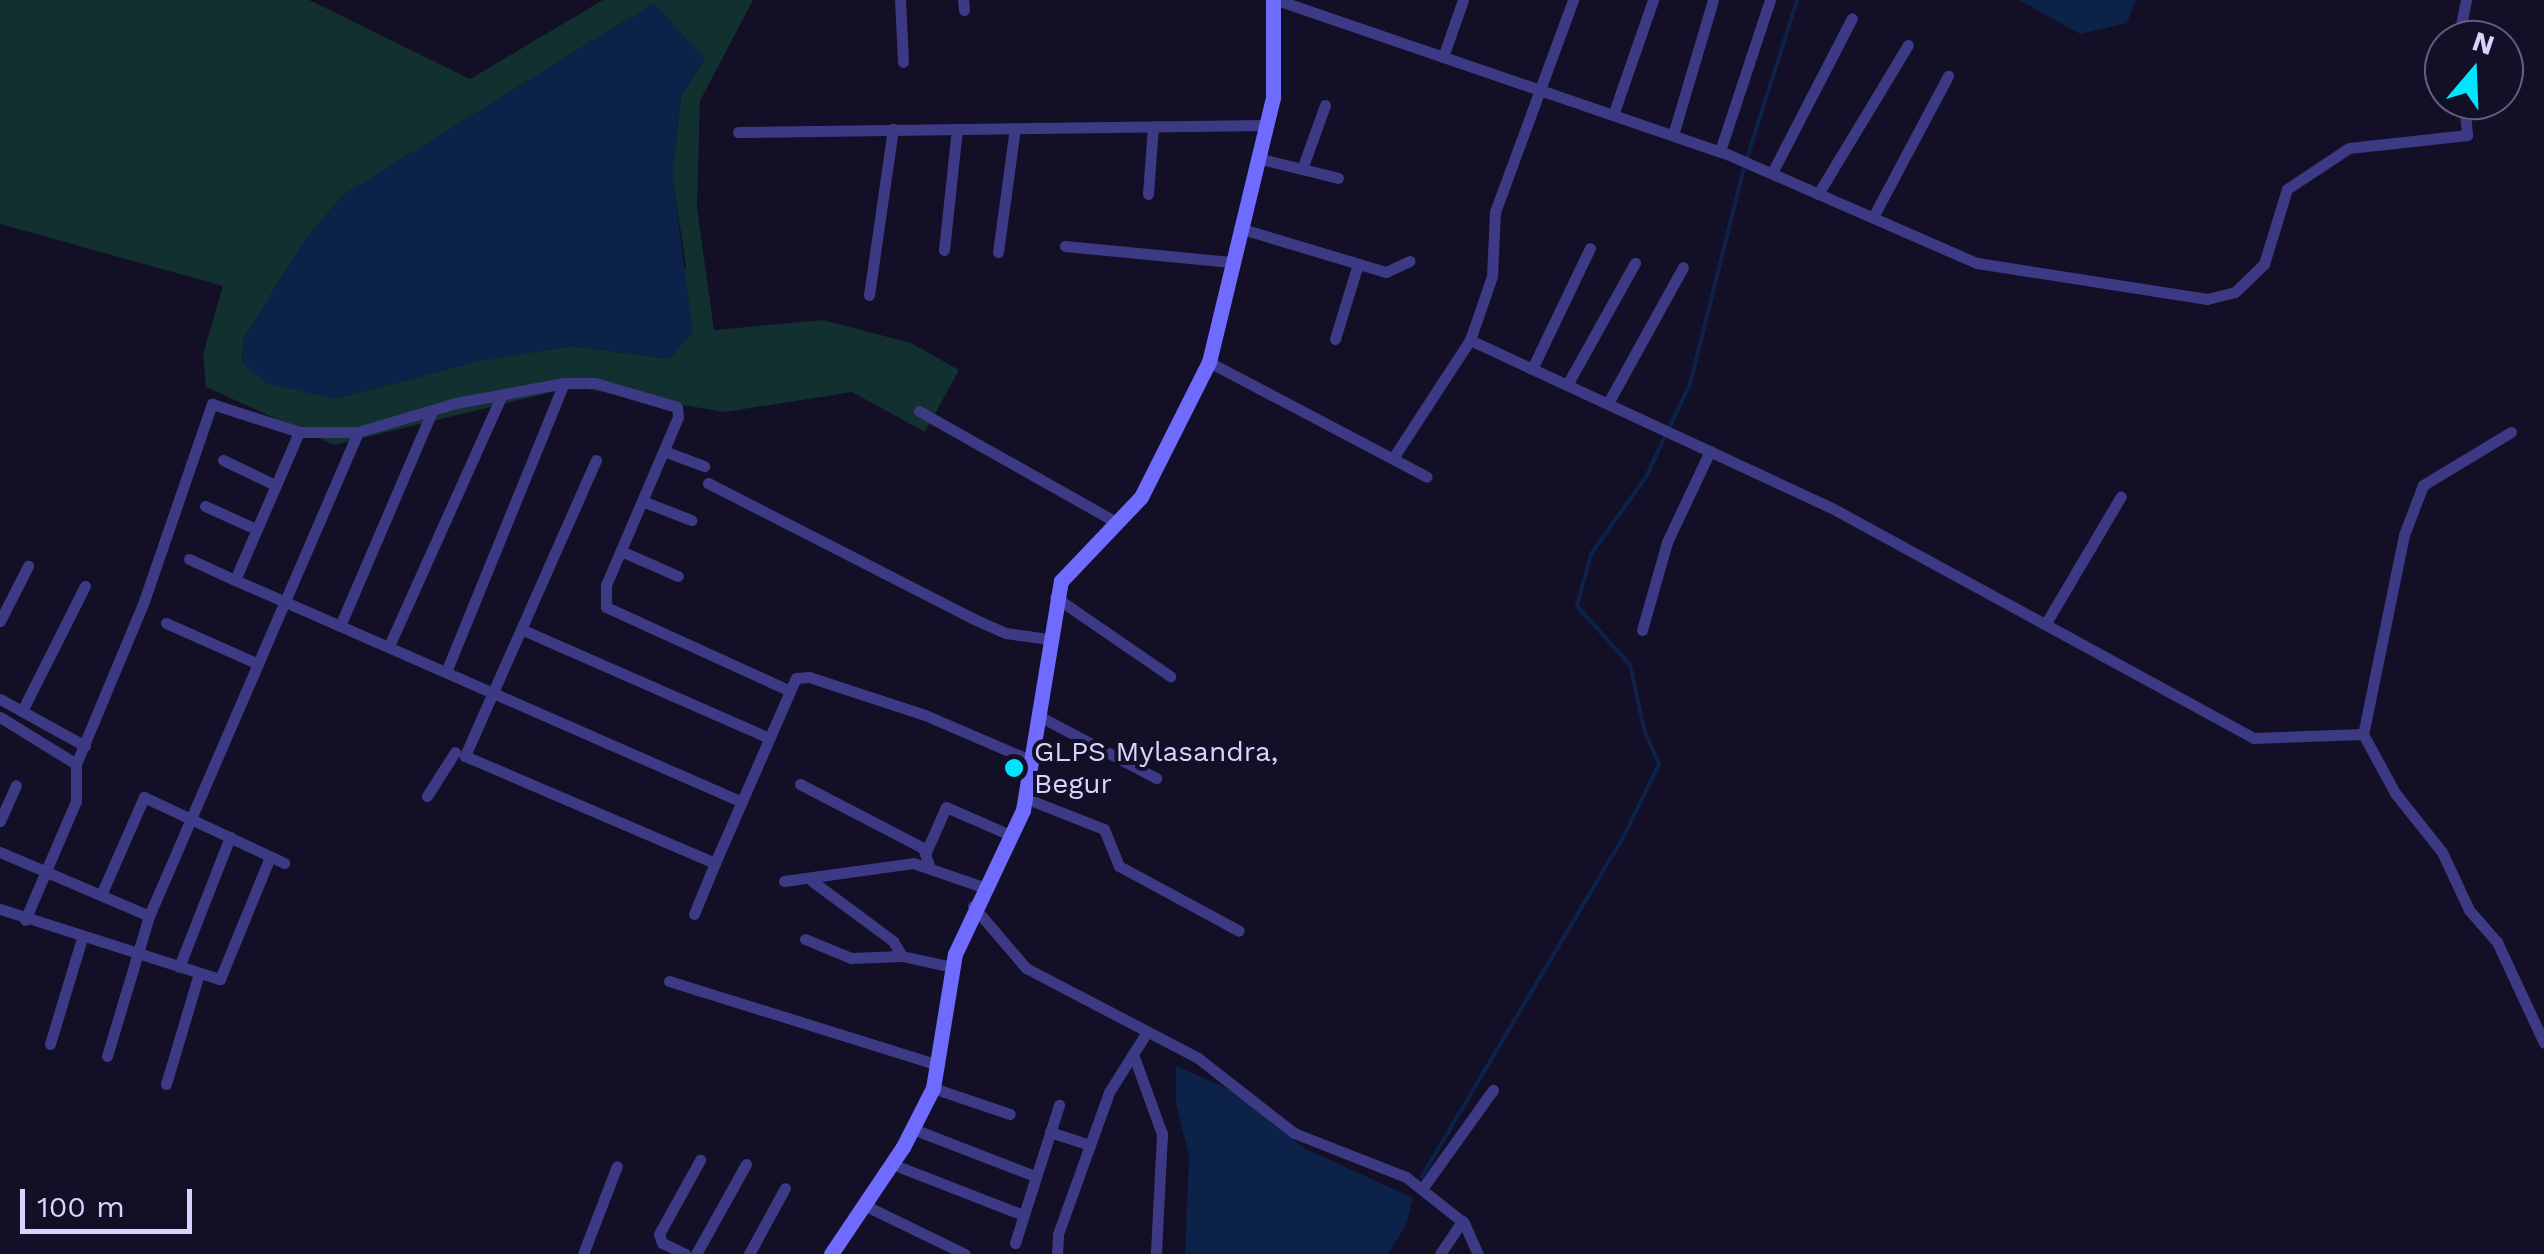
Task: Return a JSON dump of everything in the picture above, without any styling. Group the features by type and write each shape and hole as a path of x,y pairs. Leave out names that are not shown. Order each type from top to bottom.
{"street":[{"path":"900,0 902,62"},
{"path":"831,1254 892,1164 933,1088 952,967 973,906 1025,798 1055,597 1080,556 1116,522 1166,459 1209,362 1278,64 1275,0 1720,151 1977,263 2207,299 2235,292 2264,264 2287,189 2349,148 2467,136 2466,120"},
{"path":"1444,57 1464,0"},
{"path":"1392,458 1470,340 1492,276 1495,212 1573,0"},
{"path":"1613,115 1652,0"},
{"path":"1673,135 1713,0"},
{"path":"1720,151 1770,0"},
{"path":"1772,173 1852,18"},
{"path":"1818,194 1908,45"},
{"path":"1873,217 1948,76"},
{"path":"1302,169 1325,105"},
{"path":"738,132 1266,125"},
{"path":"1148,194 1153,126"},
{"path":"998,252 1015,128"},
{"path":"944,250 957,129"},
{"path":"869,295 892,130"},
{"path":"1257,158 1338,178"},
{"path":"1239,228 1386,272 1410,261"},
{"path":"1065,246 1231,262"},
{"path":"1532,369 1590,248"},
{"path":"1567,385 1635,263"},
{"path":"1335,339 1358,264"},
{"path":"1608,403 1683,267"},
{"path":"1470,340 1710,451 2046,623 2253,738 2363,734"},
{"path":"1209,362 1427,476"},
{"path":"446,672 564,382"},
{"path":"25,920 76,801 76,764 212,404 299,432 358,432 564,382 596,383 677,406 664,452 604,594 606,607 790,690"},
{"path":"389,646 501,397"},
{"path":"340,626 432,411"},
{"path":"918,411 1116,522"},
{"path":"235,580 299,432"},
{"path":"107,1056 150,916 358,432"},
{"path":"2511,432 2423,485 2404,535 2363,734 2395,793 2442,852 2469,910 2496,942 2544,1042"},
{"path":"1642,630 1667,542 1710,451"},
{"path":"664,452 704,466"},
{"path":"223,460 275,485"},
{"path":"596,460 465,756 715,863"},
{"path":"708,483 974,619 1006,633 1048,639"},
{"path":"2046,623 2121,496"},
{"path":"642,501 691,520"},
{"path":"206,506 256,528"},
{"path":"621,551 678,576"},
{"path":"189,559 742,802"},
{"path":"0,620 28,566"},
{"path":"22,710 85,586"},
{"path":"1055,597 1170,676"},
{"path":"166,623 258,664"},
{"path":"523,630 769,738"},
{"path":"694,914 796,678 809,677 1030,760"},
{"path":"0,699 85,746"},
{"path":"1037,715 1156,778"},
{"path":"0,718 76,764"},
{"path":"427,796 455,752"},
{"path":"800,784 926,852"},
{"path":"0,821 16,785"},
{"path":"101,895 144,797 284,863"},
{"path":"1025,798 1104,829 1119,866 1239,931"},
{"path":"930,868 926,852 946,807 1010,835"},
{"path":"179,966 230,837"},
{"path":"0,852 150,916"},
{"path":"0,910 220,979 270,857"},
{"path":"784,881 812,881 890,864 930,868 983,887"},
{"path":"812,881 893,941 902,956"},
{"path":"973,906 1026,968 1145,1035 1198,1058 1294,1133 1342,1147 1422,1189 1462,1222 1478,1254"},
{"path":"50,1044 82,938"},
{"path":"805,939 851,958 902,956 952,967"},
{"path":"166,1084 199,972"},
{"path":"669,981 939,1065"},
{"path":"1057,1254 1058,1234 1109,1092 1145,1035"},
{"path":"1133,1054 1162,1134 1156,1254"},
{"path":"933,1088 1010,1114"},
{"path":"1422,1189 1493,1090"},
{"path":"1014,1243 1059,1105"},
{"path":"913,1129 1035,1176"},
{"path":"1050,1132 1090,1144"},
{"path":"686,1254 662,1242 659,1234 700,1160"},
{"path":"696,1254 746,1164"},
{"path":"892,1164 1023,1214"},
{"path":"582,1254 617,1166"},
{"path":"750,1254 785,1188"},
{"path":"864,1205 965,1254"},
{"path":"1440,1254 1462,1222"}],"green space":[{"path":"0,0 309,0 470,79 603,0 753,0 700,101 697,208 714,330 823,320 911,343 959,370 925,432 852,392 725,412 573,387 334,445 206,387 203,354 223,286 0,224","holes":["626,20 705,59 681,97 672,175 686,266 670,359 572,346 483,360 334,399 242,362 244,338 303,243 342,196"]}],"water":[{"path":"2019,0 2136,0 2127,23 2080,34"},
{"path":"654,3 705,59 681,97 672,174 693,332 670,359 572,346 483,360 334,399 266,383 242,362 244,338 303,243 342,196"},
{"path":"1176,1066 1231,1090 1304,1148 1413,1198 1406,1225 1388,1254 1185,1254 1189,1156 1176,1103"}],"waterway":[{"path":"1747,158 1797,0"},
{"path":"1422,1176 1624,836 1659,764 1645,733 1630,665 1577,606 1591,554 1646,477 1690,384 1744,167"}],"place":[{"name":"GLPS Mylasandra, Begur","path":"1014,768"}]}
